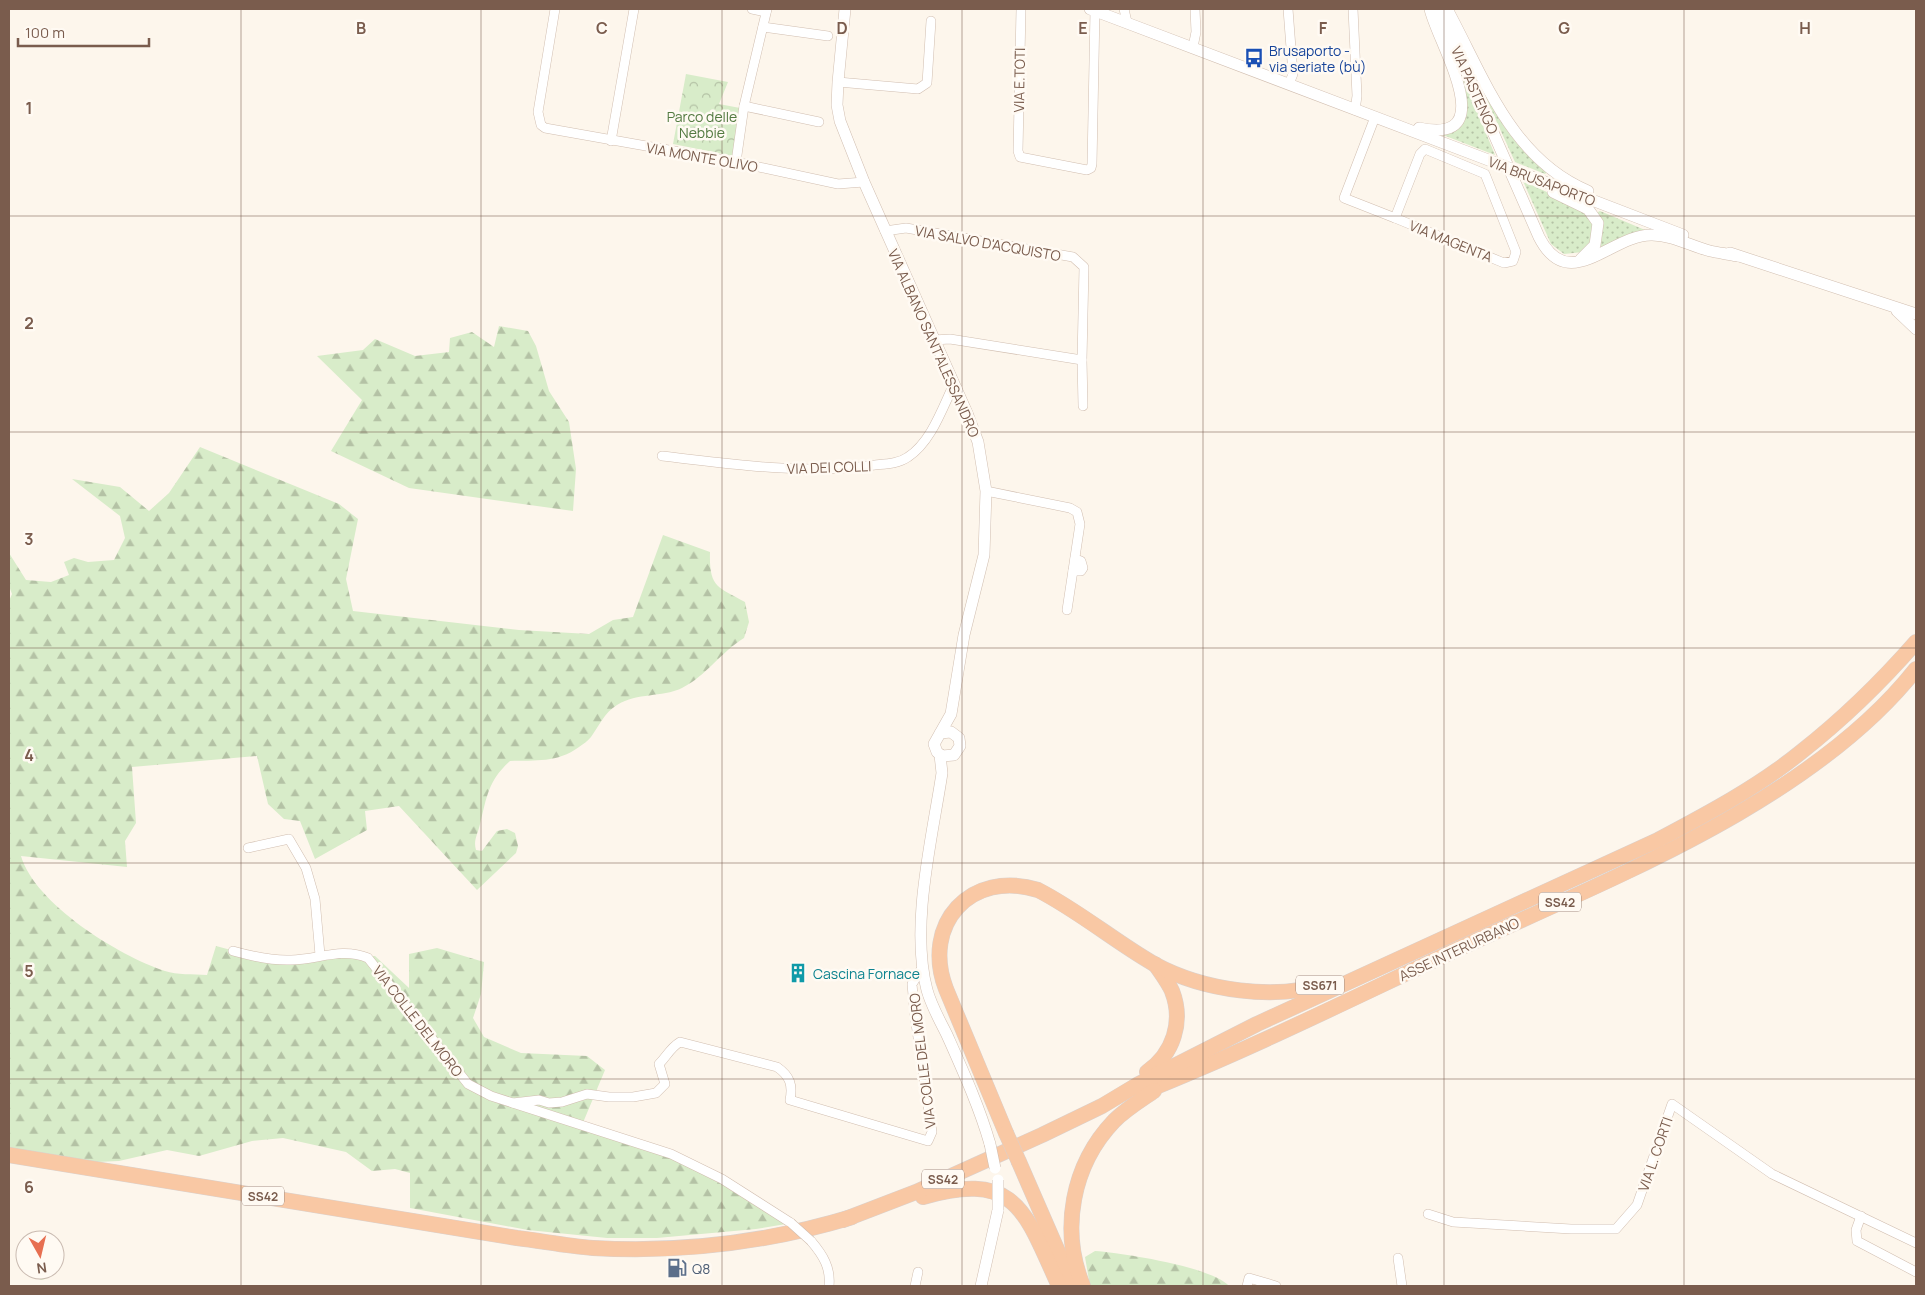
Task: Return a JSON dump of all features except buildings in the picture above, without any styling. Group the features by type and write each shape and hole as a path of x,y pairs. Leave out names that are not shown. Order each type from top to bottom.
{"highway":[{"path":"1886,676 1898,654 1916,630"},
{"name":"ASSE INTERURBANO","path":"1476,923 1658,840 1721,805 1800,754 1886,676 1916,642"},
{"name":"ASSE INTERURBANO","path":"1102,1106 1169,1081 1608,880 1705,831 1811,766 1862,725 1916,669"},
{"name":"SS671","path":"1073,1286 1006,1132 941,973 940,947 944,930 959,905 972,894 986,888 1005,884 1026,886 1049,896 1155,964 1224,988 1258,992 1290,991 1328,984 1450,929 1476,923"},
{"name":"SS42","path":"9,1155 517,1238 592,1248 662,1248 734,1244 843,1220 916,1192 1102,1106 1137,1085 1257,1024 1476,923"},
{"path":"1042,1135 1051,1122 1134,1081 1164,1058 1175,1034 1176,1010 1172,990 1155,964"},
{"path":"1082,1286 1077,1273 1070,1235 1075,1192 1088,1158 1114,1121 1139,1100 1169,1081"},
{"path":"843,1220 953,1188 992,1192 1011,1200 1024,1213 1059,1286"}],"street":[{"name":"VIA MONTE OLIVO","path":"555,9 538,112 541,125 549,129 736,162 838,184 864,182"},
{"path":"611,141 634,9"},
{"path":"736,162 744,106 767,10 752,9"},
{"name":"VIA ALBANO SANT'ALESSANDRO","path":"845,9 838,82 840,121 885,231 978,442 986,491 984,555 964,635 951,714 940,733"},
{"name":"VIA E.TOTI","path":"1021,9 1018,151 1020,157 1087,170 1091,168 1092,10"},
{"path":"1124,9 1127,22"},
{"path":"1193,47 1196,32 1195,9"},
{"path":"1288,9 1293,74 1288,84"},
{"path":"1353,9 1357,96 1355,110"},
{"path":"1379,119 1433,131 1450,127 1460,117 1464,102 1430,9"},
{"name":"VIA PASTENGO","path":"1439,9 1546,251 1562,262 1576,262"},
{"path":"1447,9 1505,118 1526,148 1546,168 1582,189 1633,210 1659,226"},
{"name":"VIA BRUSAPORTO","path":"1092,10 1737,256 1916,314"},
{"path":"838,82 918,89 928,83 931,21"},
{"path":"763,28 828,36"},
{"path":"744,106 819,122"},
{"name":"VIA MAGENTA","path":"1379,119 1344,198 1504,262 1508,263 1515,257 1516,252 1485,174 1425,149 1420,154 1395,218"},
{"path":"1526,174 1553,192 1588,209 1594,215 1598,230 1595,245 1584,258 1576,262"},
{"name":"VIA SALVO D'ACQUISTO","path":"885,231 906,228 1074,257 1084,267 1085,276 1082,360 1083,406"},
{"path":"1576,262 1644,235 1666,237 1710,251 1737,256"},
{"name":"VIA BRUSAPORTO","path":"1894,308 1916,329"},
{"path":"934,340 950,339 1082,360"},
{"name":"VIA DEI COLLI","path":"662,456 800,470 853,468 898,462 920,448 935,424 954,384"},
{"path":"986,491 1070,508 1076,512 1080,524 1067,610"},
{"name":"VIA ALBANO SANT'ALESSANDRO","path":"951,714 956,735"},
{"path":"942,772 960,746 956,735 948,731 940,733 934,744 940,755 942,772 921,914 920,944 922,968 928,992 980,1110 996,1168 998,1210 981,1286"},
{"path":"940,755 952,756"},
{"path":"248,848 289,839 306,868 315,899 320,955"},
{"name":"VIA COLLE DEL MORO","path":"233,950 282,960 320,955 357,954 368,958 468,1084 491,1096 671,1154 722,1178 791,1223 811,1241 821,1252 829,1268 829,1286"},
{"name":"VIA COLLE DEL MORO","path":"513,1103 539,1100 562,1102 587,1094 609,1097 633,1097 656,1093 665,1084 659,1064 668,1056 671,1047 680,1042 777,1067 787,1074 792,1088 790,1100 928,1142 932,1132 912,984 922,968"},
{"name":"VIA L. CORTI","path":"1428,1214 1453,1222 1571,1229 1616,1229 1637,1205 1672,1104 1759,1167 1916,1244"},
{"path":"1861,1216 1856,1230 1857,1242 1916,1272"},
{"path":"1398,1258 1402,1286"},
{"path":"915,1286 918,1272"},
{"path":"1248,1286 1249,1278 1276,1286"}],"green space":[{"path":"1452,51 1495,155 1443,135 1441,132 1467,105"},
{"path":"1474,72 1525,151 1547,172 1545,174 1515,162"},
{"name":"Parco delle Nebbie","path":"686,74 728,82 719,104 740,108 733,156 673,144"},
{"path":"1523,181 1577,206 1592,221 1592,242 1583,252 1564,254 1551,244"},
{"path":"1600,211 1645,230 1599,251 1598,212"},
{"path":"499,326 528,331 536,346 549,391 569,422 576,469 573,511 409,488 331,451 362,400 317,356 363,350 375,339 415,356 449,352 450,338 472,332 494,347"},
{"path":"200,447 339,504 358,519 346,579 353,611 519,630 589,634 613,620 633,617 663,535 710,552 713,579 721,589 745,602 749,622 744,638 699,677 682,688 666,693 633,698 612,708 590,738 571,752 546,760 510,761 497,775 489,789 475,846 476,850 482,851 497,831 507,829 515,833 518,846 516,853 477,890 399,806 365,811 367,830 315,859 300,821 284,819 268,804 257,756 132,767 136,823 125,841 127,867 21,856 29,874 61,910 103,941 146,964 180,974 207,975 216,946 283,964 322,957 375,956 409,988 409,954 437,948 484,962 481,994 473,1018 484,1037 521,1053 587,1056 605,1070 582,1125 632,1141 707,1173 786,1224 756,1229 657,1238 607,1238 528,1230 410,1208 410,1173 395,1169 372,1171 346,1152 283,1138 252,1141 199,1156 167,1150 119,1161 97,1162 9,1148 9,601 12,594 9,586 9,553 26,580 51,582 69,575 64,562 74,558 88,562 114,560 125,538 120,516 72,479 120,487 149,511 169,493"},
{"path":"1095,1251 1145,1258 1187,1267 1220,1279 1229,1286 1090,1286 1085,1257"}],"place":[{"name":"Brusaporto - via seriate (bù)","path":"1254,58"},
{"name":"Cascina Fornace","path":"798,973"},
{"name":"Q8","path":"677,1268"}]}
